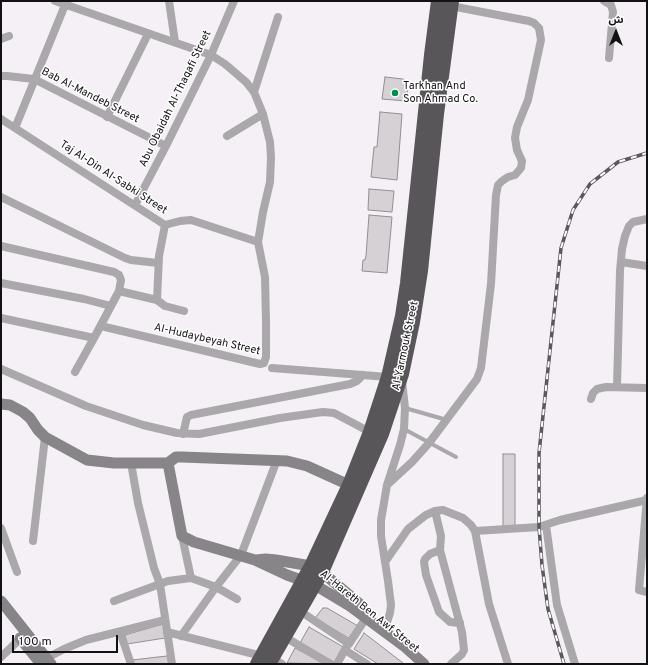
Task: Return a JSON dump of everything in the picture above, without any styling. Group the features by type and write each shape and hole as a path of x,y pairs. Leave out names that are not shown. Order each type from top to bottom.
{"highway":[{"name":"Al-Yarmouk Street","path":"268,661 305,581 382,434 389,395 395,375 442,23 447,2"},
{"name":"Al-Yarmouk Street","path":"313,568 370,432 389,395"},
{"name":"Al-Yarmouk Street","path":"268,661 285,637 300,611 305,581"}],"street":[{"name":"Al-Hudaybeyah Street","path":"55,1 211,55 235,72 254,92 263,114 270,142 270,182 258,242 265,277 266,357 264,363 260,364 101,326"},
{"path":"169,1 175,42"},
{"path":"604,1 611,5 613,12 609,58"},
{"path":"387,485 412,462 429,443 477,380 481,368 491,284 496,195 498,186 502,181 515,175 522,168 522,161 517,150 515,138 517,127 528,100 541,40 538,28 534,23 447,2"},
{"name":"Abu Obaidah Al-Thaqafi Street","path":"135,205 211,55 231,3"},
{"path":"15,128 65,5"},
{"path":"254,92 278,18"},
{"path":"107,117 148,34"},
{"name":"Bab Al-Mandeb Street","path":"1,76 34,79 166,146"},
{"path":"227,136 263,114"},
{"name":"Taj Al-Din Al-Sabki Street","path":"1,119 165,225 158,263 157,300"},
{"path":"1,197 126,258 131,260 158,263"},
{"path":"617,387 621,262 625,236 629,226 633,222 647,219"},
{"path":"165,225 191,220 258,242"},
{"path":"1,246 118,274 121,280 119,291 75,372"},
{"path":"621,262 647,266"},
{"path":"1,282 111,306"},
{"path":"119,291 157,300 162,305 184,311"},
{"path":"1,318 94,338"},
{"path":"272,368 363,375 395,375 405,408 404,429 387,485 381,528 391,605 385,628"},
{"path":"1,370 98,411 143,425 183,434 199,434 280,418 323,412 334,413 370,432"},
{"path":"183,434 187,418 190,415 350,384 357,381 363,375"},
{"path":"591,399 593,393 597,389 606,387 647,388"},
{"path":"1,404 10,405 23,412 45,437 87,460 131,464 168,463 176,457 277,460 307,466 349,485"},
{"path":"34,541 45,437"},
{"path":"181,636 241,555 277,460"},
{"path":"168,463 191,578"},
{"path":"131,464 138,503 154,568 160,584 172,664"},
{"path":"475,531 526,528 546,525 560,520 647,499 645,549 639,590 647,592"},
{"path":"385,562 408,529 426,515 435,511 443,510 463,518 475,531 489,604 508,664"},
{"path":"435,511 441,536 440,550 460,623 464,650 462,654 451,664"},
{"path":"546,525 557,605 575,664"},
{"path":"1,528 17,572"},
{"name":"Al-Hareth Ben Awf Street","path":"182,536 194,542 255,560 305,581 350,606 366,618 404,640 425,663"},
{"path":"440,550 430,554 425,559 426,575 439,612 450,622 460,623"},
{"path":"255,560 276,560 313,568"},
{"name":"Al-Hareth Ben Awf Street","path":"313,568 385,628"},
{"path":"114,601 160,584 178,579 191,578 216,587 237,599"},
{"path":"1,601 46,662"},
{"path":"300,611 367,664"},
{"path":"1,612 21,638 46,662"},
{"path":"337,664 366,618"},
{"path":"46,662 64,649 86,640 165,620"},
{"path":"120,632 131,664"},
{"path":"167,632 268,661"},
{"path":"285,637 330,664"},
{"path":"2,653 21,638"}],"lane":[{"path":"405,408 447,420"},
{"path":"404,429 456,457"}],"building":[{"name":"Tarkhan And Son Ahmad Co.","path":"385,77 403,79 406,81 408,86 406,101 382,99"},
{"path":"380,112 402,114 397,180 371,177 374,147 377,147"},
{"path":"369,189 394,191 392,212 368,210"},
{"path":"369,215 392,217 387,273 362,271 363,260 365,260 366,256"},
{"path":"503,454 515,454 515,527 503,527"},
{"path":"323,608 327,608 358,626 350,639 315,618"},
{"path":"163,624 165,638 127,644 125,635"},
{"path":"309,627 345,648 336,663 300,643"},
{"path":"364,633 403,663 378,664 354,649"},
{"path":"295,648 325,664 287,663"},
{"path":"167,656 169,664 133,664 132,660"}],"railway":[{"path":"564,664 548,609 539,527 539,453 561,248 573,210 590,184 618,162 647,153"}],"place":[{"name":"Tarkhan And Son Ahmad Co.","path":"395,93"}]}
